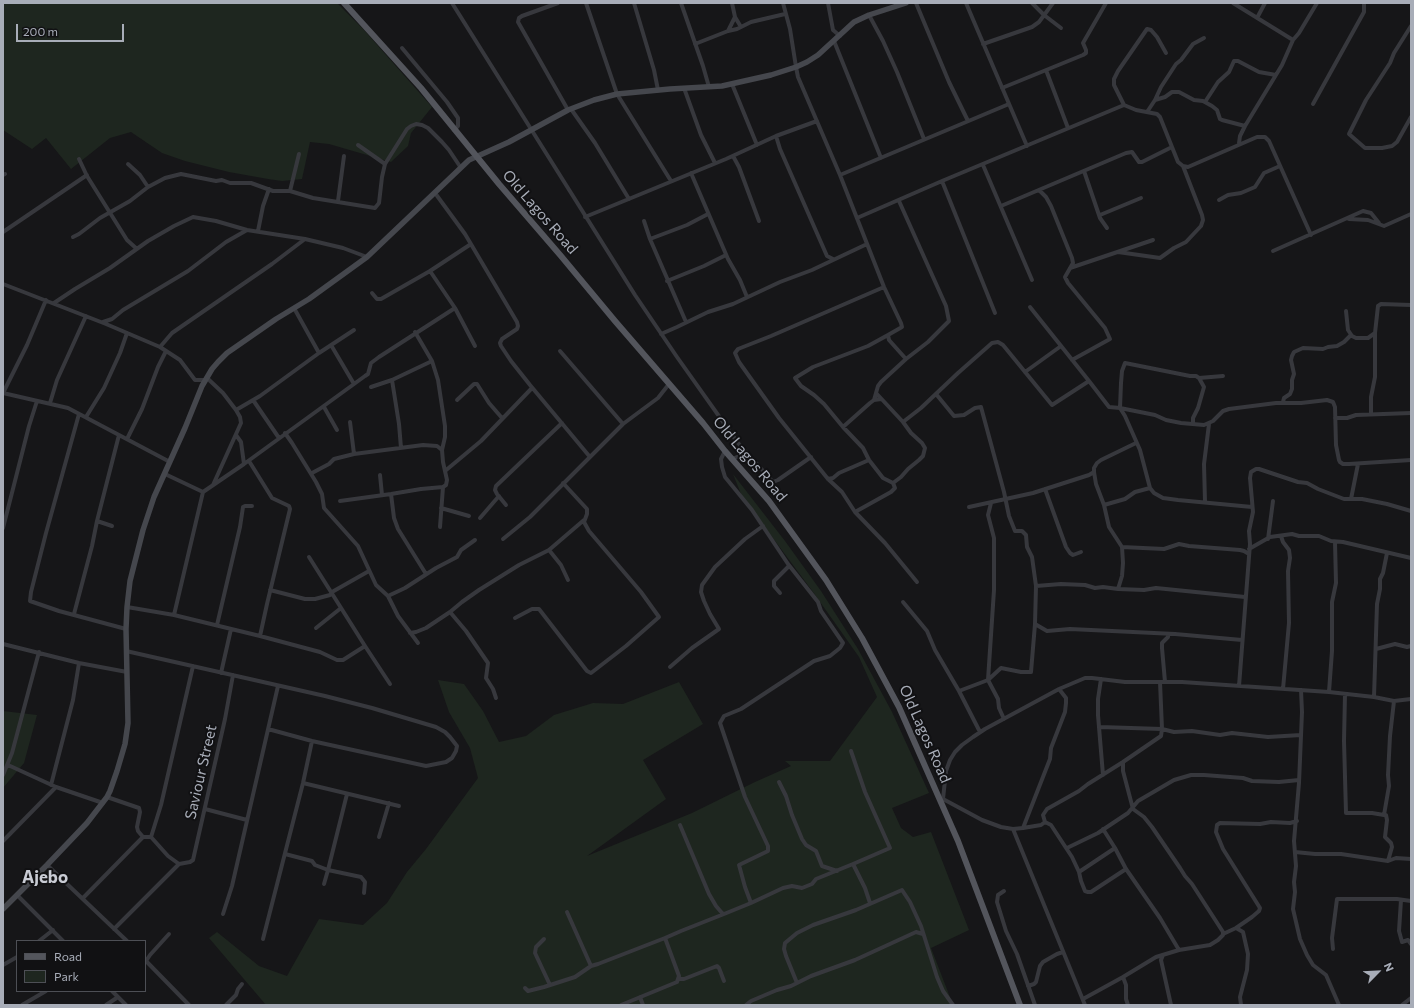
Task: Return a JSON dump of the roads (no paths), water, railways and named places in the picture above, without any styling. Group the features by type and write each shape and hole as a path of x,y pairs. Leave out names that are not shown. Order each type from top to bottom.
{"main road":[{"name":"Old Lagos Road","path":"344,3 422,88 454,130 769,501 826,580 847,612 899,707 941,800 1020,1005"}],"street":[{"path":"452,3 585,217 661,334 738,443 773,482 811,457"},
{"path":"558,3 522,16 519,18 518,22 570,110 595,143 629,199"},
{"path":"586,3 617,94 671,181"},
{"path":"634,3 654,70 658,90"},
{"path":"681,3 709,87"},
{"path":"732,3 735,17 741,27"},
{"path":"783,3 790,29 796,68 884,287 902,327 868,346 818,365 795,378 801,386 824,404 842,427 863,448 869,460 883,478 892,483 895,488 892,492 855,512"},
{"path":"828,3 833,30 840,36"},
{"path":"3,908 87,823 107,798 125,744 128,723 126,607 130,581 143,530 154,497 206,379 212,369 227,353 367,257 469,160 570,110 594,100 617,94 732,84 796,68 818,55 854,22 888,6 906,3"},
{"path":"916,3 949,82 968,121"},
{"path":"966,3 1027,146"},
{"path":"1032,3 1044,15 1061,28"},
{"path":"984,44 1026,30 1039,22 1053,3"},
{"path":"1002,88 1086,53 1083,43 1106,3"},
{"path":"1233,3 1293,40"},
{"path":"1258,18 1265,3"},
{"path":"1239,143 1240,136 1245,126 1276,75 1293,40 1299,33 1317,3"},
{"path":"1313,104 1364,12 1364,3"},
{"path":"695,44 751,22 785,14"},
{"path":"869,15 897,72 924,139"},
{"path":"728,31 735,17"},
{"path":"1411,27 1366,100 1349,134 1365,148 1382,148 1392,146 1397,142 1411,117"},
{"path":"1118,252 1160,258 1186,242 1201,226 1203,220 1183,166 1178,162 1160,117 1157,114 1136,110 1124,105 1114,85 1114,78 1118,71 1146,30 1149,29 1157,37 1166,53"},
{"path":"1147,112 1176,64 1182,60 1195,42 1204,38"},
{"path":"834,41 881,158"},
{"path":"402,48 447,102 458,118 459,123 454,130"},
{"path":"1205,102 1218,82 1229,72 1234,61 1238,61 1259,72 1276,75"},
{"path":"1046,70 1068,128"},
{"path":"732,84 757,145"},
{"path":"684,88 701,135 715,163"},
{"path":"1155,100 1176,92 1194,100 1205,102 1217,110 1220,119 1245,126"},
{"path":"840,175 1009,104"},
{"path":"857,218 1124,105"},
{"path":"585,217 733,156 776,136 817,121"},
{"path":"73,237 100,218 130,201 148,187 165,178 181,174 222,180 230,183 251,183 277,191 290,191 313,198 338,201 371,208 378,207 385,164 407,129 416,124 422,124 428,128 450,150 461,168"},
{"path":"776,136 780,149 827,256 825,263"},
{"path":"1183,166 1188,167 1239,143 1257,137 1265,137 1269,141 1310,235"},
{"path":"358,145 385,164"},
{"path":"1001,206 1130,151 1135,154 1139,162 1142,162 1172,148"},
{"path":"290,191 299,154"},
{"path":"338,201 344,156"},
{"path":"733,156 739,167 759,220"},
{"path":"79,159 86,175 127,240 137,250"},
{"path":"128,164 140,175 148,187"},
{"path":"983,164 1032,280"},
{"path":"1219,200 1228,195 1253,188 1257,185 1264,173 1280,166"},
{"path":"1084,171 1106,228"},
{"path":"691,173 726,255 740,280 747,297"},
{"path":"3,232 86,175"},
{"path":"942,181 995,313"},
{"path":"258,231 263,206 269,189"},
{"path":"1040,190 1051,206 1073,263 1065,276 1068,283 1105,328 1110,339 1072,360"},
{"path":"435,193 446,206 471,244 518,326 517,329 502,339 500,343 511,361 532,388 590,457"},
{"path":"1100,215 1141,198"},
{"path":"874,400 878,386 906,359 928,342 949,321 946,306 899,201"},
{"path":"1273,251 1363,212 1368,211 1371,213 1379,223"},
{"path":"650,239 687,225 708,214"},
{"path":"1346,220 1368,220 1384,226 1411,214"},
{"path":"54,303 137,250 148,241 193,217 216,221 247,230 305,239 343,248 367,257"},
{"path":"644,221 667,280 686,322"},
{"path":"238,235 239,228"},
{"path":"102,322 112,319 123,310 188,271 247,230"},
{"path":"160,347 166,339 178,329 272,264 305,239"},
{"path":"1070,268 1153,240"},
{"path":"372,293 378,300 430,271 471,244"},
{"path":"661,334 708,312 733,304 867,244"},
{"path":"667,280 704,266 726,255"},
{"path":"827,256 833,259"},
{"path":"430,271 455,308 475,346"},
{"path":"4,286 54,303 160,347 180,360 195,380 206,379 223,393 236,410 240,417 241,423 212,486"},
{"path":"884,287 738,349 735,353 739,362 779,418 828,479 842,492 855,512 885,543 916,582"},
{"path":"46,300 27,345 3,393 68,408 170,462"},
{"path":"1371,414 1371,397 1375,377 1375,332 1377,309 1379,304 1411,305"},
{"path":"1030,306 1109,407 1155,415 1166,420 1181,423 1208,424"},
{"path":"294,308 319,353"},
{"path":"174,615 202,492 249,461 285,433 368,374 371,363 415,332 455,308"},
{"path":"1346,311 1348,330 1351,335 1356,338 1368,338 1375,332"},
{"path":"50,403 57,380 86,316"},
{"path":"111,326 112,319"},
{"path":"236,410 253,400 354,330"},
{"path":"415,332 432,362 439,386 445,426 445,438 442,450 447,480 443,488 440,527"},
{"path":"86,417 104,388 120,353 127,333"},
{"path":"888,335 889,340 906,359"},
{"path":"1283,402 1284,398 1290,394 1292,389 1294,374 1291,360 1294,352 1304,348 1323,349 1328,346 1337,346 1351,335"},
{"path":"903,422 992,343 998,342 1003,345 1052,405 1089,382"},
{"path":"331,345 354,384"},
{"path":"1025,372 1061,346"},
{"path":"127,439 142,409 158,367 166,351"},
{"path":"560,351 623,424"},
{"path":"371,387 392,380 432,362"},
{"path":"1223,376 1200,378 1125,363 1122,370 1120,408 1125,416 1143,459 1150,488 1154,493 1163,498 1252,507"},
{"path":"1193,424 1192,418 1198,408 1204,387 1200,378"},
{"path":"392,380 399,424 400,448"},
{"path":"457,400 474,384 477,384 489,403 502,418"},
{"path":"503,539 530,517 562,483 623,424 658,398 669,384"},
{"path":"445,471 481,441 532,388"},
{"path":"876,393 925,448 925,451 919,460 908,469 901,478 892,483"},
{"path":"936,394 954,416 964,415 975,408 982,407 1009,516 1015,531 1022,531 1026,535 1027,547 1032,557 1036,586 1035,624 1031,672 1021,672 1001,668 988,680 959,691"},
{"path":"842,427 874,400 881,399"},
{"path":"253,400 279,438"},
{"path":"1205,502 1204,464 1208,424 1220,413 1229,409 1283,402 1301,403 1330,400 1333,402 1335,407 1336,445 1339,460 1343,464 1411,460"},
{"path":"3,528 29,426 37,401"},
{"path":"324,406 336,430"},
{"path":"1335,418 1347,418 1356,415 1371,414 1411,413"},
{"path":"79,414 46,533 30,601 59,611 126,629"},
{"path":"350,422 354,454"},
{"path":"506,505 495,490 496,486 562,424"},
{"path":"285,433 312,473 322,494 324,508 358,546 376,585 388,596 398,616 418,643"},
{"path":"74,614 120,435"},
{"path":"236,435 241,442 244,464"},
{"path":"1118,589 1123,563 1122,547 1110,527 1104,504 1096,484 1094,468 1101,460 1136,443"},
{"path":"312,473 329,464 334,459 354,454 431,445 437,446 442,450"},
{"path":"725,451 721,459 725,477 752,510 789,566 818,602 821,611 843,643 840,648 830,656 814,661 741,709 724,716 720,723 745,796 768,846 768,852 739,865 751,902"},
{"path":"732,459 747,454"},
{"path":"828,479 869,460"},
{"path":"249,461 272,498 289,506 290,509 260,636"},
{"path":"1351,499 1358,464"},
{"path":"1239,686 1249,551 1249,531 1252,512 1250,474 1253,470 1256,469 1298,482 1307,482 1318,489 1344,499 1362,499 1411,511"},
{"path":"968,507 991,503 1045,489 1094,472"},
{"path":"165,474 202,492"},
{"path":"380,475 382,495"},
{"path":"515,618 532,609 539,609 589,673 593,672 659,618 659,615 641,592 589,531 585,525 587,509 562,483"},
{"path":"340,501 421,489 443,488"},
{"path":"1104,504 1125,499 1135,492 1150,488"},
{"path":"1045,489 1066,547 1070,553 1074,555 1081,552"},
{"path":"391,494 394,518 398,530 426,574"},
{"path":"480,518 499,496"},
{"path":"1268,539 1274,502"},
{"path":"991,503 988,515 994,534 994,590 988,680 998,700 999,708 1004,720"},
{"path":"217,626 244,506 252,506"},
{"path":"442,508 469,516"},
{"path":"410,633 426,628 462,602 519,565 550,550 585,519"},
{"path":"97,521 112,526"},
{"path":"670,667 692,648 719,629 704,601 701,592 702,585 708,575 719,564 745,539 763,526"},
{"path":"1122,547 1164,548 1179,544 1249,551 1275,536 1292,534 1299,536 1314,535 1335,542 1343,542 1411,558"},
{"path":"1281,536 1283,542 1289,550 1290,558 1288,571 1289,622 1283,689"},
{"path":"388,596 405,588 426,574 457,557 461,550 475,540"},
{"path":"1329,692 1332,651 1332,602 1336,583 1335,542"},
{"path":"550,550 561,565 568,580"},
{"path":"1374,696 1380,579 1383,573 1387,553"},
{"path":"309,557 390,684"},
{"path":"780,593 774,586 774,581 789,566"},
{"path":"270,590 315,599 328,596 332,592 369,571"},
{"path":"1036,586 1062,584 1118,589 1144,590 1156,588 1245,597"},
{"path":"903,602 927,631 935,650 959,691 980,732"},
{"path":"126,607 174,615 260,636 320,652 337,660 343,660 365,646"},
{"path":"316,628 341,608"},
{"path":"450,612 466,631 488,663 486,678 496,698"},
{"path":"1035,624 1047,631 1070,629 1175,634 1242,640"},
{"path":"221,673 231,629"},
{"path":"1165,682 1162,644 1168,637 1168,634"},
{"path":"3,644 79,663 127,672"},
{"path":"1376,649 1395,644 1407,647 1411,646"},
{"path":"126,651 372,708 436,727 445,732 457,746 452,758 446,762 426,766 268,729"},
{"path":"3,775 8,764 39,652"},
{"path":"3,841 53,786 73,700 79,663"},
{"path":"151,837 161,805 193,666"},
{"name":"Saviour Street","path":"179,864 193,860 225,719 233,675"},
{"path":"1045,822 1041,825 1013,829 982,820 941,800 946,771 955,752 980,732 1059,689 1085,678 1124,682 1165,682 1329,692 1374,696 1394,701 1411,699"},
{"path":"1101,679 1098,698 1103,774"},
{"path":"1126,869 1091,892 1085,891 1079,872 1067,848 1051,825 1045,822 1043,815 1048,809 1079,791 1161,736 1160,682"},
{"path":"223,914 232,886 278,686"},
{"path":"1023,828 1050,759 1051,748 1065,712 1066,698 1059,689"},
{"path":"1301,690 1299,780 1297,821 1294,841 1296,871 1294,882 1294,909 1300,939 1313,965 1326,975 1339,1005"},
{"path":"1345,694 1344,749 1346,813 1372,813 1386,815 1387,820 1385,837 1391,843 1392,847 1388,860"},
{"path":"1384,815 1389,798 1390,736 1394,701"},
{"path":"1100,727 1162,728 1174,732 1192,731 1220,735 1232,733 1268,737 1301,735"},
{"path":"263,939 286,854 312,740"},
{"path":"525,988 528,991 533,990 575,976 591,966 665,938 783,888 792,886 802,888 812,884 816,879 890,848 865,792 850,751"},
{"path":"1123,762 1123,771 1133,808 1144,817 1152,827 1192,884 1223,934"},
{"path":"8,764 53,786 103,803"},
{"path":"1067,848 1102,829 1133,808 1138,801 1174,780 1192,775 1243,778 1252,781 1279,782 1299,780"},
{"path":"779,782 786,796 802,839 806,845 816,851 822,866 837,871"},
{"path":"303,783 399,806"},
{"path":"324,884 346,794"},
{"path":"107,798 139,808 140,812 137,827 138,831 143,837"},
{"path":"379,837 389,804"},
{"path":"205,809 247,820"},
{"path":"1083,999 1163,955 1179,950 1210,945 1223,937 1223,934 1236,928 1259,911 1260,908 1227,857 1216,832 1216,828 1220,823 1260,824 1271,822 1290,823 1297,821"},
{"path":"680,825 710,894 716,906 724,914"},
{"path":"1013,829 1085,1005"},
{"path":"1102,829 1115,848 1126,869 1160,918 1179,950"},
{"path":"82,898 143,837 151,837 168,856 179,864 114,929"},
{"path":"1079,872 1115,848"},
{"path":"1295,852 1341,854 1388,860 1396,858 1411,859"},
{"path":"286,854 312,861 315,865 328,870 361,877 365,882 364,893"},
{"path":"853,864 865,888 870,903"},
{"path":"47,865 126,940"},
{"path":"796,983 784,949 785,943 797,933 813,925 856,910 902,890 910,902 923,934 943,991 953,1005"},
{"path":"1004,891 998,895 997,902 1006,931 1017,954 1035,1005"},
{"path":"17,895 62,940"},
{"path":"1333,949 1332,938 1337,899 1411,901"},
{"path":"1401,900 1399,931 1402,942 1408,940 1411,944"},
{"path":"567,912 591,966"},
{"path":"1236,928 1243,932 1248,954 1247,970 1240,997 1241,1005"},
{"path":"40,940 52,930"},
{"path":"746,1005 777,990 791,986 811,976 855,960 916,932 923,934"},
{"path":"169,934 146,961 190,1005"},
{"path":"621,1005 677,982 679,976 665,938"},
{"path":"544,939 536,947 535,953 550,985"},
{"path":"1028,986 1036,982 1040,966 1043,962 1063,952"},
{"path":"1163,955 1160,960 1171,1005"},
{"path":"3,965 16,958"},
{"path":"678,979 684,979 717,966 724,981"},
{"path":"1123,977 1125,981 1126,999 1128,1005"},
{"path":"226,1005 236,995 242,984"},
{"path":"22,1005 44,992"},
{"path":"113,992 126,1005"},
{"path":"106,1005 118,997"},
{"path":"640,997 643,1005"},
{"path":"1402,1005 1411,998"}],"district":[{"name":"Ajebo","path":"45,877"}]}
